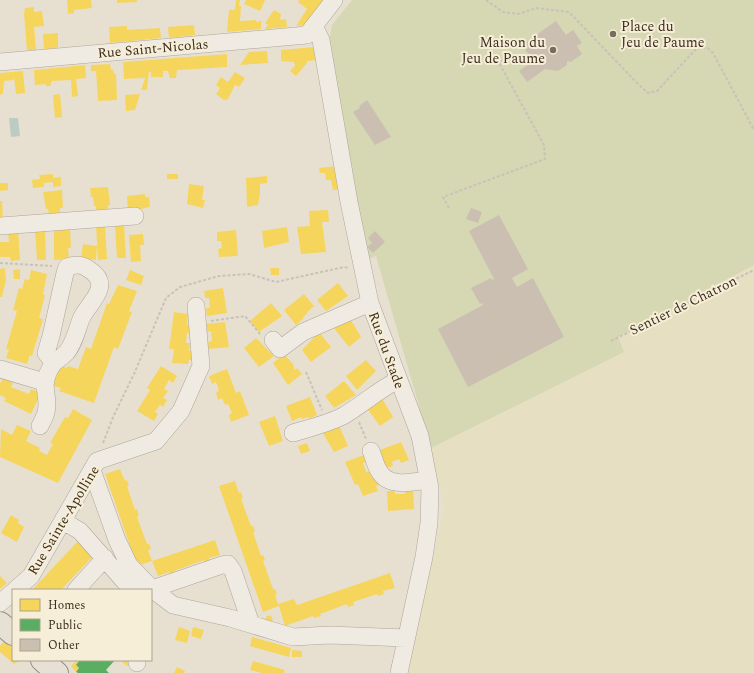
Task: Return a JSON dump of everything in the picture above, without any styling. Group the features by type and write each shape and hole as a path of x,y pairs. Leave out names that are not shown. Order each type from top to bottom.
{"main road":[{"path":"0,623 12,633"},
{"path":"43,661 57,673"}],"street":[{"path":"309,31 334,0"},
{"name":"Rue Saint-Nicolas","path":"0,62 309,31"},
{"name":"Rue du Stade","path":"309,31 317,32 321,40 349,202 370,303 420,436 430,488 429,523 424,557 399,673"},
{"path":"0,226 135,216"},
{"path":"40,426 47,411 44,382 53,362 66,352 82,317 93,303 100,281 96,273 84,265 67,267 46,353 53,362"},
{"path":"273,340 280,348 303,332 370,303"},
{"name":"Rue Sainte-Apolline","path":"16,589 31,576 97,461 156,440 181,411 201,366 197,315"},
{"path":"0,369 44,382"},
{"path":"293,433 330,421 353,408 378,390 398,380"},
{"path":"371,451 379,472 384,478 396,483 428,480"},
{"path":"92,470 117,540 129,565 152,589 173,606 251,624 293,636 330,635 406,638"},
{"path":"62,521 80,531 131,589"},
{"path":"77,589 105,558"},
{"path":"152,589 228,564 233,571 251,624"},
{"path":"0,603 12,593"}],"path":[{"path":"486,0 503,12 518,14 536,8 569,12 637,84 648,92 657,91 696,49 708,47 713,53 754,130"},
{"path":"449,208 443,197 545,159 544,146 499,63 505,59"},
{"path":"0,263 67,267"},
{"name":"Sentier de Chatron","path":"611,341 754,270"},
{"path":"197,315 245,316 268,344 273,340"},
{"path":"306,372 318,403 330,421"},
{"path":"353,408 371,451"}],"shaded area":[{"path":"9,118 18,118 20,136 11,137"},
{"path":"754,265 754,673 407,673 444,507 431,448 624,352 618,337"}],"green space":[{"path":"352,0 754,0 754,265 618,337 624,352 431,448 376,256 367,260 329,42 332,25"}],"building: Homes":[{"path":"67,0 91,0 92,8 74,10 74,13 68,14"},
{"path":"117,0 137,0 137,2 117,3"},
{"path":"236,0 240,0 240,21 261,21 261,29 227,32 229,10 235,10"},
{"path":"246,0 265,0 260,11 244,4"},
{"path":"299,0 325,0 305,25 296,26 307,9 298,2"},
{"path":"34,7 34,12 42,11 44,26 34,27 36,50 27,50 24,14 25,8"},
{"path":"274,10 281,14 280,20 286,19 287,27 265,29 268,25 265,23"},
{"path":"194,25 195,35 169,38 168,27"},
{"path":"127,26 127,30 160,28 161,38 110,43 109,27"},
{"path":"58,33 58,48 44,49 43,34"},
{"path":"315,47 318,60 307,61 296,76 290,71 295,66 294,62 281,61 281,50"},
{"path":"267,51 268,63 240,65 249,52"},
{"path":"227,54 227,67 177,70 176,78 170,78 168,71 163,71 163,77 151,77 151,72 149,72 147,90 141,90 145,78 124,79 123,62"},
{"path":"110,64 111,70 113,70 114,74 116,74 117,100 98,101 96,71 91,71 91,65"},
{"path":"85,65 86,78 76,79 78,96 72,97 71,80 52,81 50,86 46,86 46,84 35,85 34,70"},
{"path":"23,71 25,93 16,94 14,78 13,80 4,81 3,93 0,95 0,73"},
{"path":"235,72 245,78 239,87 235,85 228,99 224,100 216,94 220,88 216,85 221,77 228,82"},
{"path":"60,94 62,117 55,118 53,95"},
{"path":"140,94 135,110 126,111 125,95"},
{"path":"338,166 342,189 333,190 331,180 326,180 325,173 320,173 319,168"},
{"path":"53,174 53,178 61,177 61,186 53,187 53,182 44,183 44,187 33,188 32,180 40,179 39,175"},
{"path":"167,174 178,174 178,179 167,179"},
{"path":"267,176 267,183 260,184 258,205 247,207 246,178"},
{"path":"0,183 8,183 8,190 0,191"},
{"path":"189,184 204,186 202,200 205,200 203,208 187,204"},
{"path":"108,187 110,205 108,205 108,209 96,210 93,197 91,197 90,188"},
{"path":"62,190 63,208 60,208 60,213 49,214 48,209 46,209 43,192"},
{"path":"145,194 145,197 149,197 150,207 128,212 127,196"},
{"path":"0,201 2,201 3,221 0,221"},
{"path":"328,210 329,222 322,222 326,252 301,254 297,227 310,226 309,211"},
{"path":"124,224 126,258 117,258 115,225"},
{"path":"96,225 105,225 107,259 98,260"},
{"path":"287,227 289,242 264,248 262,231"},
{"path":"70,228 71,248 68,248 69,259 54,260 54,229"},
{"path":"35,230 45,230 46,260 37,260"},
{"path":"236,230 238,256 219,257 218,249 222,248 221,241 217,241 217,232"},
{"path":"18,231 20,260 11,261 10,257 0,257 0,242 9,242 8,232"},
{"path":"143,234 144,245 140,245 141,261 131,262 129,235"},
{"path":"83,244 97,246 96,260 81,258"},
{"path":"5,268 6,280 2,297 0,297 0,269"},
{"path":"270,268 279,268 279,275 271,275"},
{"path":"20,269 20,279 14,279 13,270"},
{"path":"31,270 47,274 43,294 45,295 39,318 43,319 32,356 30,355 27,364 6,358 9,349 6,349 17,311 13,310 19,288 22,289 25,279 29,280"},
{"path":"130,270 144,276 141,285 126,280"},
{"path":"338,283 348,296 326,311 317,300"},
{"path":"118,285 137,291 129,311 132,312 118,349 114,347 94,403 59,391 61,388 51,385 59,365 67,368 68,366 78,369 86,347 91,349 107,303 109,304"},
{"path":"223,288 227,313 207,316 206,308 210,308 209,298 205,298 204,291"},
{"path":"304,294 314,306 296,325 284,310"},
{"path":"271,303 282,316 259,332 250,321"},
{"path":"174,312 188,314 187,325 191,325 191,334 187,333 186,343 190,343 189,351 194,351 193,360 189,360 188,364 172,363 174,349 169,349"},
{"path":"348,315 361,337 349,347 333,327"},
{"path":"225,322 229,347 209,349 208,342 212,341 211,331 207,332 206,324"},
{"path":"319,332 331,347 311,362 302,350"},
{"path":"256,338 274,356 259,367 244,348"},
{"path":"284,354 294,365 295,370 297,368 302,374 288,385 273,363"},
{"path":"366,360 376,371 357,390 346,376"},
{"path":"161,366 177,376 173,383 169,380 164,389 168,391 163,398 167,400 163,407 160,405 155,412 158,414 154,421 137,411 150,390 147,388"},
{"path":"227,369 236,393 240,391 249,415 231,422 229,415 232,413 228,404 225,405 222,398 218,400 216,392 219,391 216,382 212,384 209,376"},
{"path":"3,379 13,383 11,387 29,394 31,389 41,393 31,414 4,401 6,398 0,395 0,383"},
{"path":"344,381 356,395 334,408 325,396"},
{"path":"380,395 393,417 380,426 365,406"},
{"path":"310,397 317,415 309,419 308,417 302,419 301,417 292,421 286,406"},
{"path":"73,409 92,420 58,483 0,457 1,429 12,435 17,425 31,431 26,441 40,448 39,451 47,455 53,444 50,443 65,417 68,418"},
{"path":"275,416 283,441 269,446 259,422"},
{"path":"338,423 348,446 334,452 321,430"},
{"path":"401,442 409,460 401,463 399,459 392,462 393,466 384,469 377,451"},
{"path":"307,443 310,451 301,454 298,446"},
{"path":"364,455 366,462 363,463 366,472 370,471 373,479 377,477 380,485 376,486 378,491 363,496 358,484 355,485 345,462"},
{"path":"120,469 125,481 127,480 129,486 127,486 135,510 137,509 139,516 137,517 147,544 149,544 151,549 148,550 152,561 137,566 105,474"},
{"path":"235,481 239,493 241,492 243,498 241,499 251,526 253,526 255,531 253,532 261,556 263,555 265,560 263,561 273,589 275,589 277,594 275,595 278,604 294,599 297,605 390,573 395,588 383,591 384,594 378,596 377,594 353,602 354,605 348,607 347,604 320,614 321,616 314,618 313,616 285,626 279,606 263,612 219,486"},
{"path":"413,489 414,509 388,511 387,491 395,491 395,494 405,494 405,490"},
{"path":"11,515 19,520 18,523 24,527 17,542 1,533"},
{"path":"79,540 95,554 62,589 33,589"},
{"path":"215,540 220,555 209,558 210,561 204,563 204,560 174,571 175,573 170,574 169,572 158,576 152,561"},
{"path":"0,576 7,583 0,589"},
{"path":"269,615 273,619 269,623 265,619"},
{"path":"179,627 190,631 187,643 175,640"},
{"path":"193,627 204,630 201,639 191,636"},
{"path":"252,637 291,648 289,657 250,646"},
{"path":"5,640 12,646 12,661 19,661 14,664 0,652 0,646"},
{"path":"292,650 302,651 302,657 292,657"},
{"path":"76,661 79,661 76,665 79,668 76,672 71,666"},
{"path":"121,661 128,661 130,663 127,666"},
{"path":"253,661 285,670 284,673 262,673 250,670"},
{"path":"177,667 185,671 184,673 174,673"}],"building: Public":[{"path":"79,661 114,661 106,670 109,673 78,673 76,672 79,668 76,665"}],"building: Other":[{"name":"Maison du Jeu de Paume","path":"556,21 566,35 573,30 582,43 577,46 582,54 571,62 567,61 567,65 558,71 545,69 527,82 519,71 533,61 522,45"},
{"path":"367,100 391,137 375,145 353,112 360,108 359,106"},
{"path":"471,208 482,212 478,223 466,219"},
{"path":"499,215 528,269 512,278 517,287 533,278 564,337 468,387 438,329 483,305 482,303 480,304 471,288 491,278 492,280 494,279 469,231"},
{"path":"375,231 385,242 373,253 367,247 372,243 368,238"}],"place":[{"name":"Place du Jeu de Paume","path":"613,34"},
{"name":"Maison du Jeu de Paume","path":"553,50"}]}
